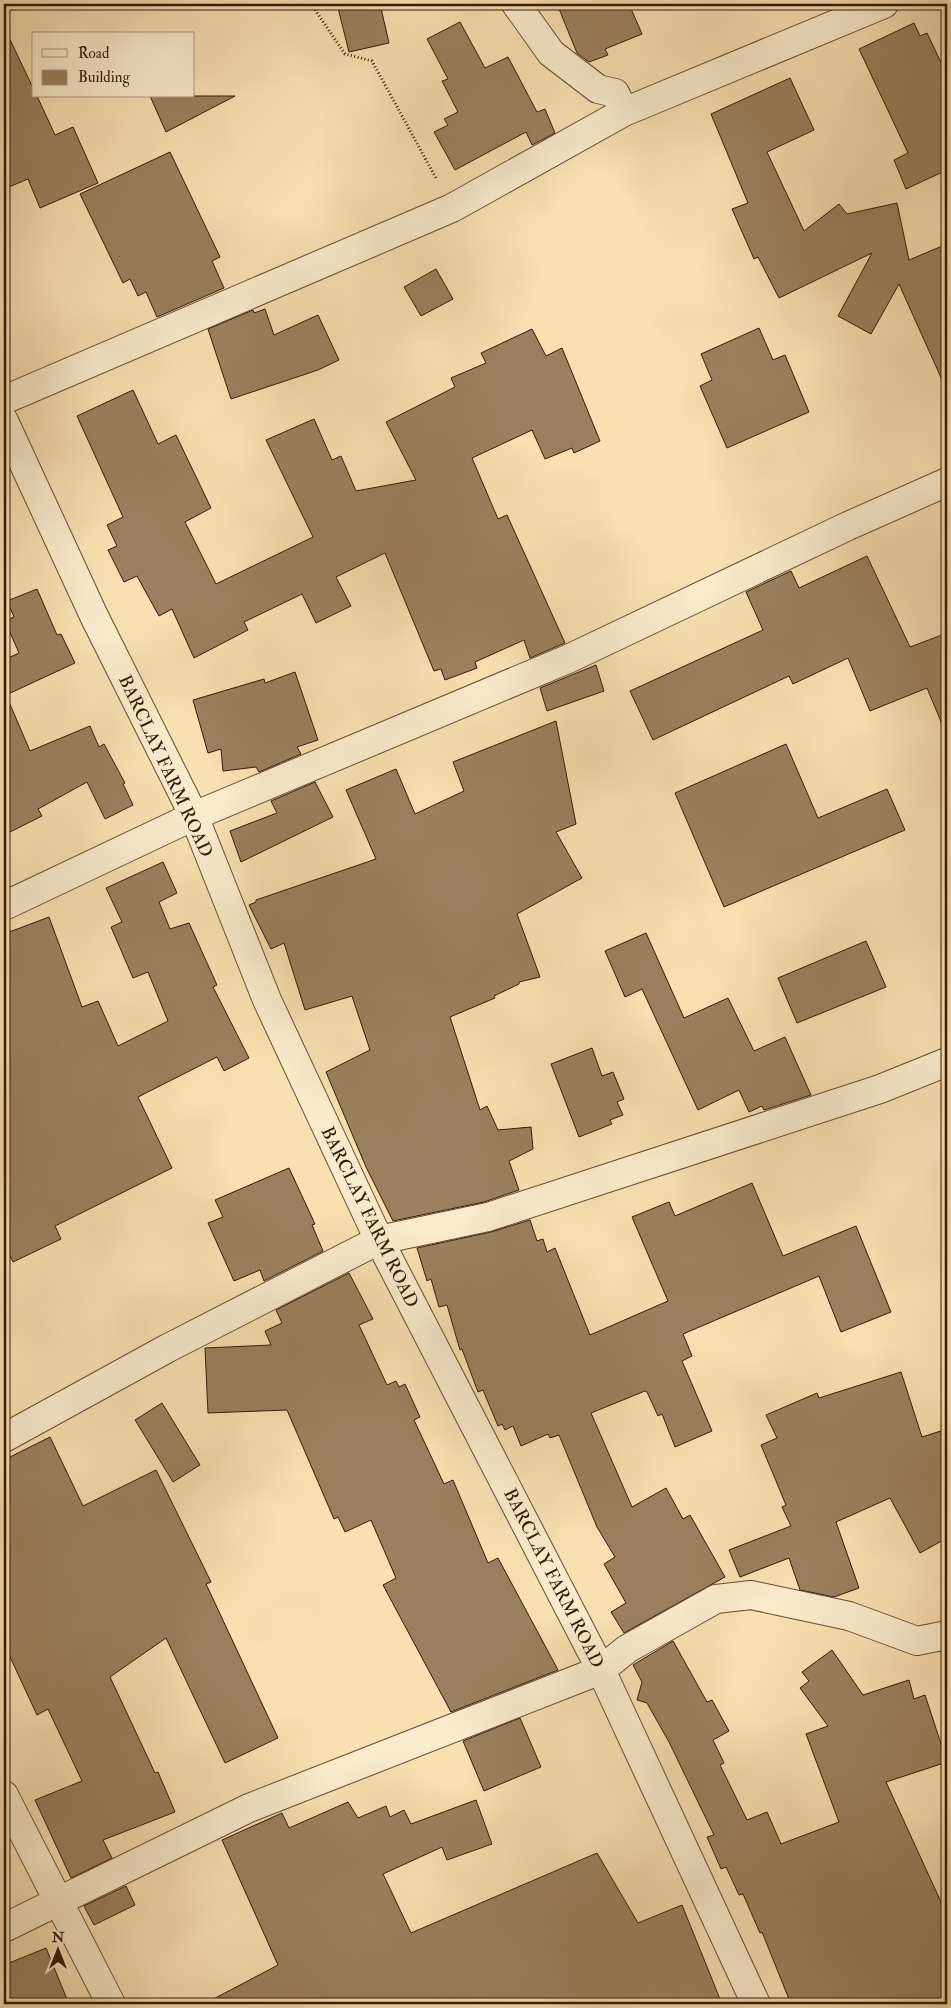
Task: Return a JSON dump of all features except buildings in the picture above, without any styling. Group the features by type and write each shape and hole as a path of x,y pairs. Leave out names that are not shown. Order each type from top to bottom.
{"street":[{"path":"516,4 551,53 598,89 608,89 614,93 624,112"},
{"path":"4,400 452,208 624,112 884,4"},
{"name":"BARCLAY FARM ROAD","path":"4,420 94,616 194,816 267,1000 379,1240 601,1670 756,2004"},
{"path":"4,906 194,816 568,660 848,526 947,482"},
{"path":"4,1438 168,1348 379,1240 488,1217 880,1090 947,1062"},
{"path":"4,1928 249,1808 601,1670 627,1649 716,1599 751,1595 849,1616 917,1641 947,1635"},
{"path":"4,1795 111,2004"}],"path":[{"path":"311,4 344,54 372,61 452,208"}]}
